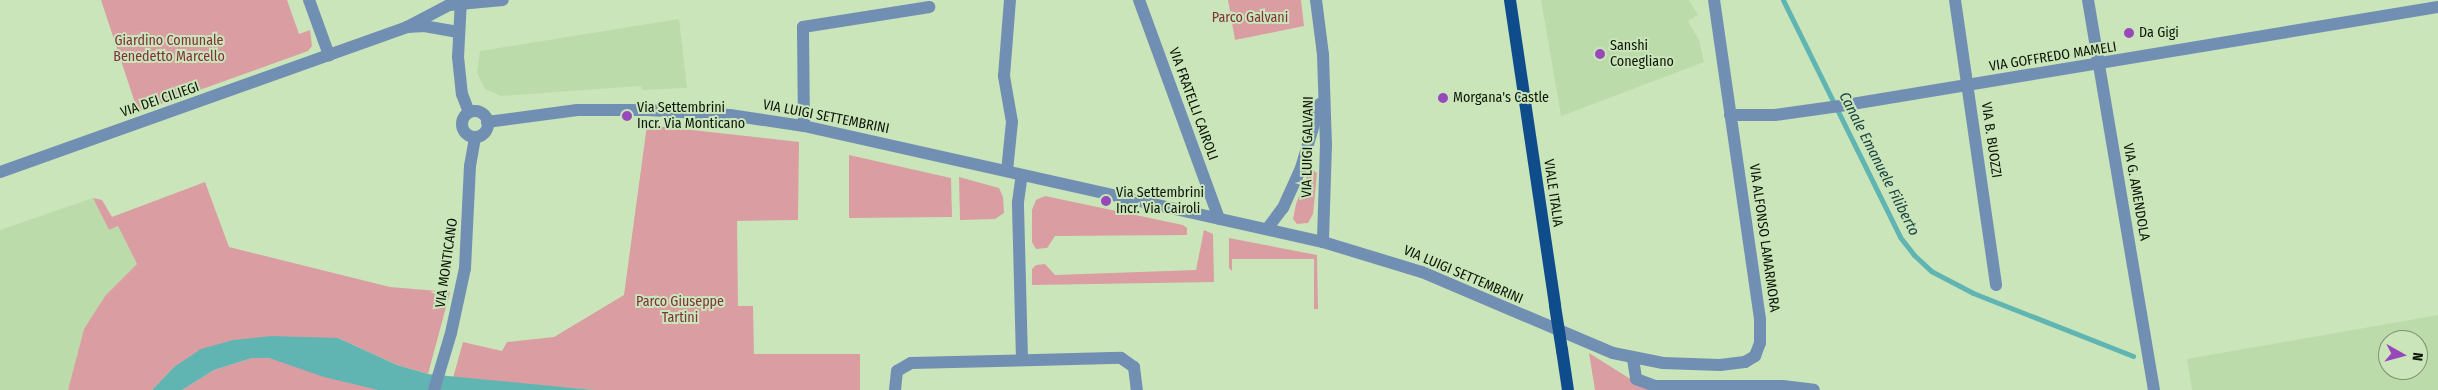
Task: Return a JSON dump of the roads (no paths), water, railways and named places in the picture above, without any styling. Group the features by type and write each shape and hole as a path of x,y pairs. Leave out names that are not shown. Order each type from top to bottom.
{"main road":[{"name":"VIALE ITALIA","path":"1510,0 1568,390"}],"street":[{"path":"310,0 329,55"},
{"name":"VIA DEI CILIEGI","path":"0,172 407,27 439,9 460,1 503,0"},
{"path":"1007,171 1012,115 1004,76 1010,0"},
{"name":"VIA FRATELLI CAIROLI","path":"1139,0 1219,219"},
{"path":"1316,0 1324,88"},
{"name":"VIA ALFONSO LAMARMORA","path":"1633,359 1690,366 1720,365 1745,362 1758,350 1760,319 1755,272 1714,0"},
{"name":"VIA B. BUOZZI","path":"1955,0 1996,284"},
{"name":"VIA G. AMENDOLA","path":"2088,0 2154,390"},
{"path":"460,1 458,32 460,84 469,112"},
{"name":"VIA GOFFREDO MAMELI","path":"1730,115 1775,115 1828,108 2098,66 2438,7"},
{"path":"804,126 803,27 929,8"},
{"name":"VIA DEI CILIEGI","path":"407,27 426,26 458,32"},
{"name":"VIA LUIGI GALVANI","path":"1267,229 1284,208 1301,168 1324,88"},
{"name":"VIA LUIGI GALVANI","path":"1323,242 1326,144 1324,88"},
{"name":"VIA LUIGI SETTEMBRINI","path":"487,122 568,111 648,110 730,115 804,126 1323,242 1422,272 1547,327 1633,359"},
{"path":"469,112 482,114 487,122 485,132 475,137 467,134 462,127 463,118 469,112"},
{"name":"VIA MONTICANO","path":"434,390 449,339 468,245 470,166 475,137"},
{"path":"1022,175 1018,202 1022,359"},
{"path":"896,390 897,371 911,362 1121,358 1134,367 1137,390"},
{"path":"1633,359 1636,379 1655,386 1783,386 1814,390"}],"water":[{"path":"272,336 338,338 397,365 428,374 594,390 378,390 324,377 269,358 252,358 214,370 182,390 152,390 174,367 201,349 233,340"}],"waterway":[{"name":"Canale Emanuele Filiberto","path":"1783,0 1900,237 1914,255 1931,271 1973,293 2133,356"}],"place":[{"name":"Da Gigi","path":"2129,33"},
{"name":"Sanshi Conegliano","path":"1600,54"},
{"name":"Morgana's Castle","path":"1443,98"},
{"name":"Via Settembrini Incr. Via Monticano","path":"627,116"},
{"name":"Via Settembrini Incr. Via Cairoli","path":"1106,201"}],"park label":[{"name":"Parco Galvani","path":"1250,18"},
{"name":"Giardino Comunale Benedetto Marcello","path":"169,49"},
{"name":"Parco Giuseppe Tartini","path":"680,310"}]}
